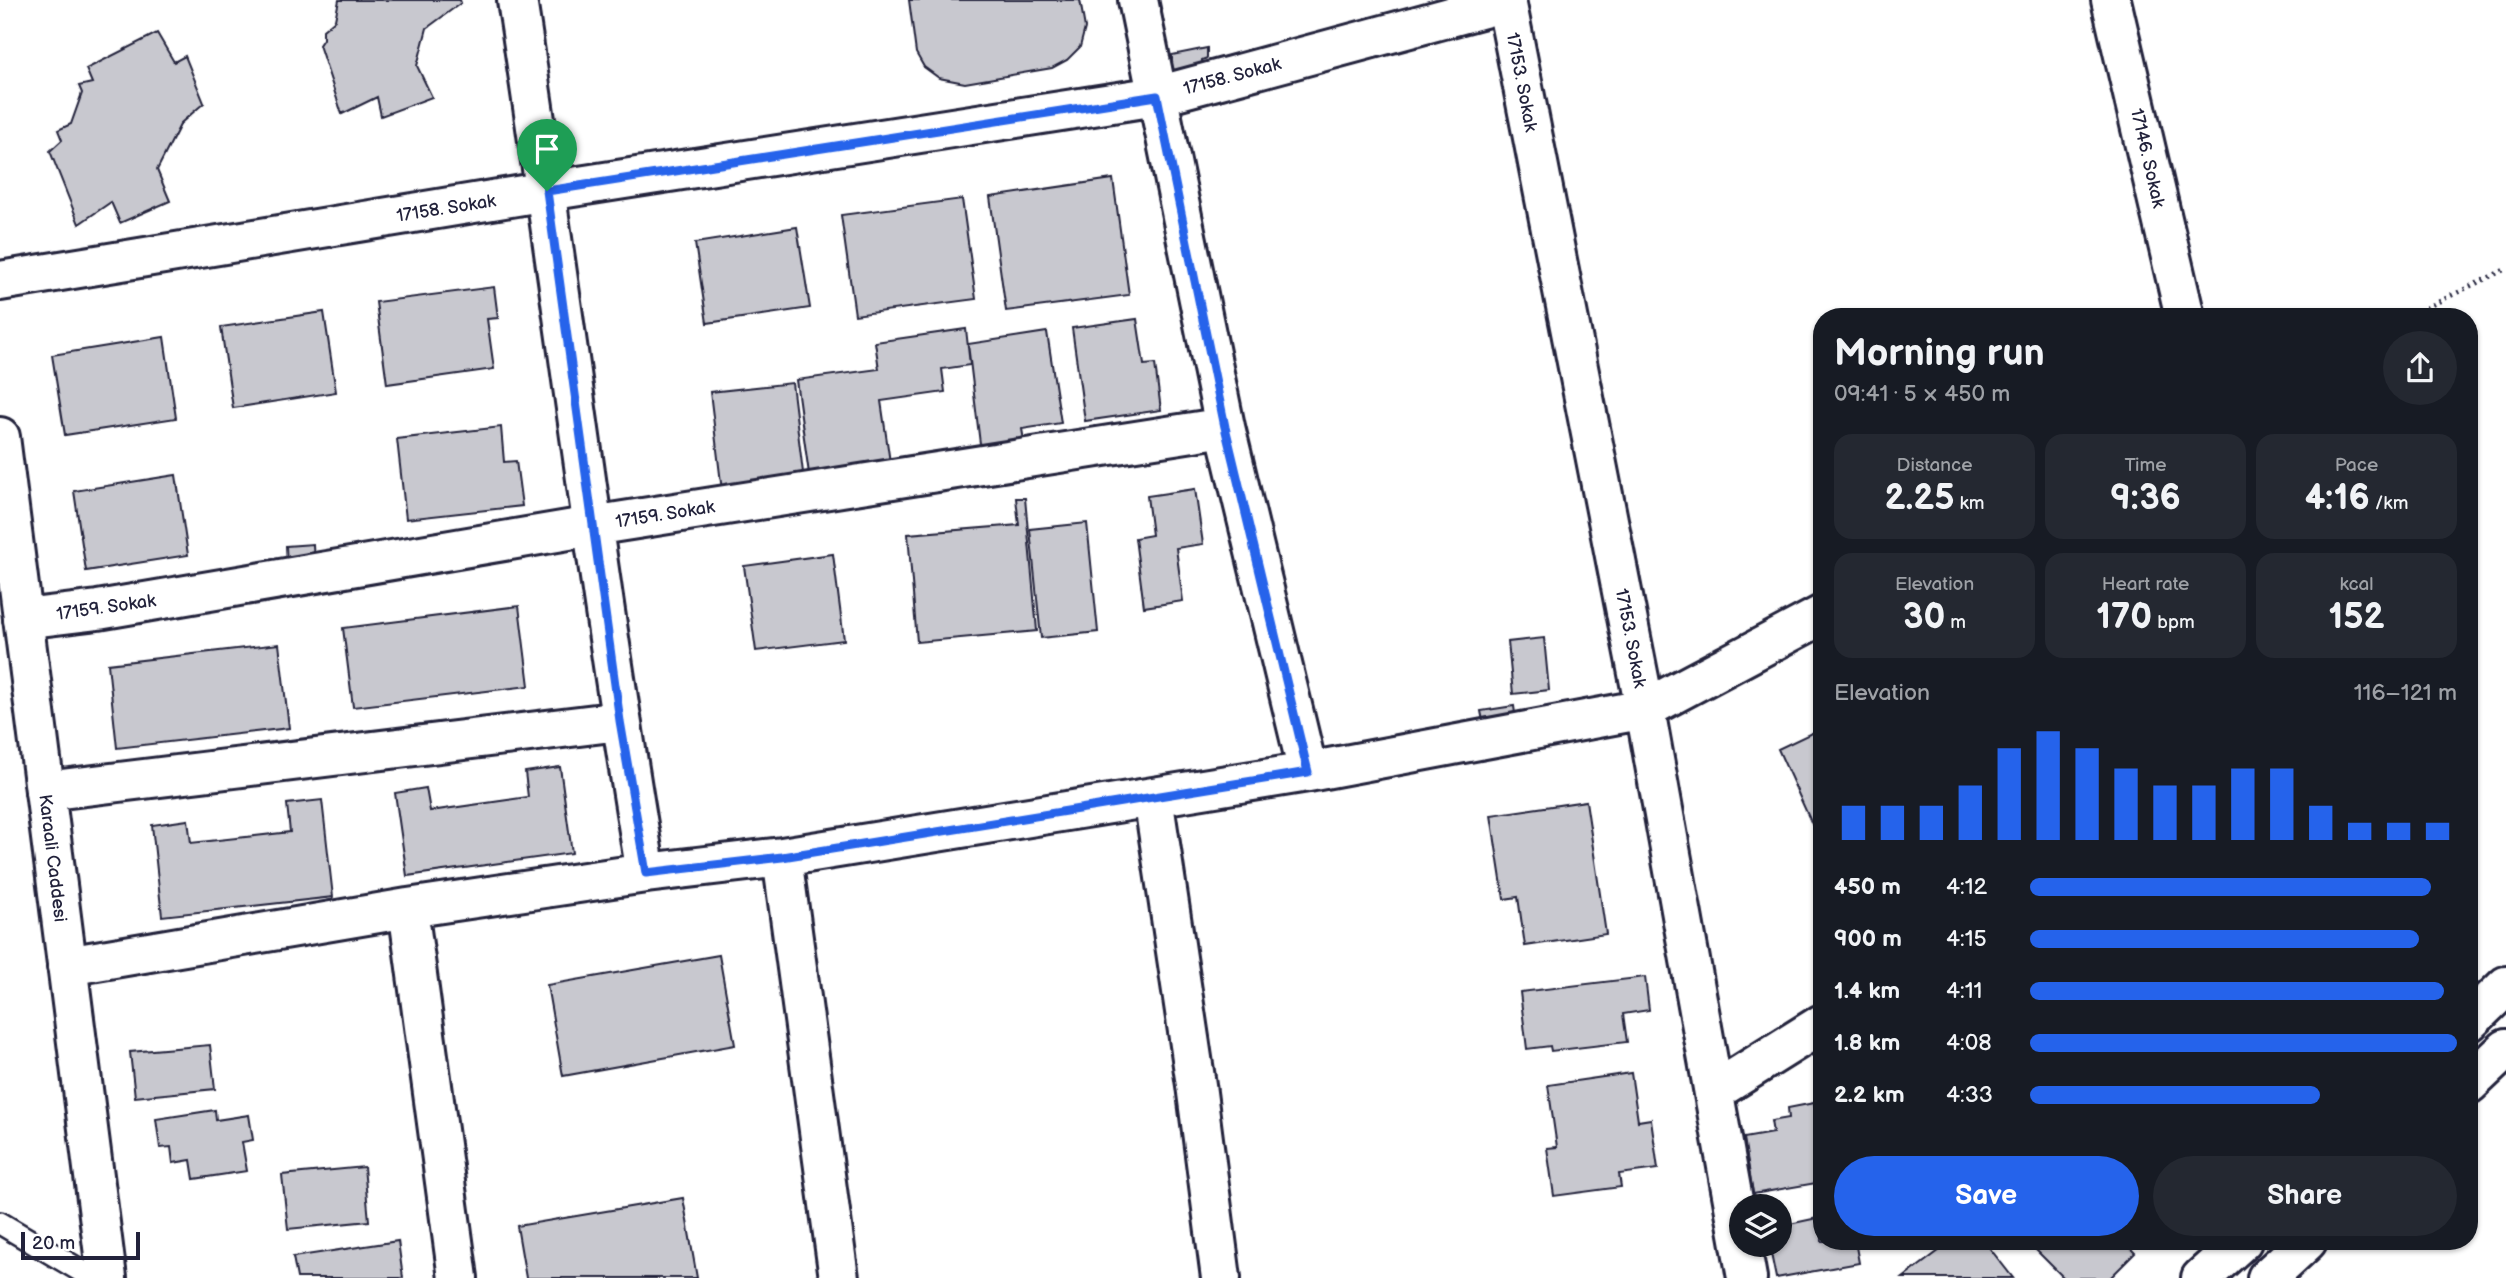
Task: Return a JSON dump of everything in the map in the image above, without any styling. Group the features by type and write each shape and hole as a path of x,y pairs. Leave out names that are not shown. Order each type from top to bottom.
{"street":[{"path":"517,0 547,191 620,721 646,873"},
{"path":"1138,0 1225,427 1308,772"},
{"name":"17146. Sokak","path":"2111,0 2183,308"},
{"name":"17158. Sokak","path":"0,281 547,191 1157,96 1506,1"},
{"name":"17153. Sokak","path":"1506,1 1645,709 1747,1278"},
{"name":"17159. Sokak","path":"23,619 98,610 592,526 1225,427"},
{"name":"Karaali Caddesi","path":"0,437 107,1278"},
{"path":"67,966 408,908 646,873 782,857 1308,772 1645,709 1813,620"},
{"path":"45,791 620,721"},
{"path":"1153,797 1196,1085 1221,1278"},
{"path":"782,857 839,1278"},
{"path":"408,908 458,1278"},
{"path":"2478,1013 2506,986"},
{"path":"1715,1091 1813,1030"},
{"path":"2478,1075 2506,1049"},
{"path":"2201,1278 2232,1250"},
{"path":"2267,1278 2297,1250"}],"lane":[{"path":"0,1223 93,1278"}],"path":[{"path":"2426,308 2506,269"}],"building":[{"path":"339,0 460,0 461,3 427,28 417,66 432,97 381,116 377,97 342,114 319,45 323,39 323,30 335,20"},
{"path":"909,0 1080,0 1085,28 1080,47 1067,60 1052,68 965,83 939,78 924,67 916,53"},
{"path":"157,33 174,62 185,56 204,103 181,123 157,170 170,201 120,223 111,202 79,224 50,151 62,140 58,130 71,124 82,93 79,86 92,83 86,69"},
{"path":"1207,48 1207,58 1202,60 1201,79 1172,81 1172,55"},
{"path":"1113,179 1129,295 1006,311 990,197"},
{"path":"962,199 976,299 855,315 841,215"},
{"path":"797,227 810,308 707,323 695,243"},
{"path":"494,287 498,318 487,319 494,369 387,384 376,302"},
{"path":"324,312 336,392 233,408 221,327"},
{"path":"1137,319 1144,365 1155,364 1161,410 1085,421 1072,328"},
{"path":"966,329 970,365 942,369 945,392 881,401 891,469 810,481 796,380 879,369 875,342"},
{"path":"1047,332 1061,423 1022,429 1025,446 981,452 968,344"},
{"path":"164,337 176,418 65,435 52,355"},
{"path":"792,383 804,481 722,491 710,392"},
{"path":"501,427 504,462 516,461 522,506 406,519 397,439"},
{"path":"176,475 188,555 86,571 74,491"},
{"path":"1195,489 1203,544 1176,548 1183,601 1144,607 1135,538 1152,535 1147,496"},
{"path":"1016,498 1025,498 1037,631 917,642 908,534 1019,525"},
{"path":"1087,523 1098,632 1041,638 1030,529"},
{"path":"313,544 314,565 287,566 286,546"},
{"path":"833,554 844,640 756,651 744,566"},
{"path":"519,606 529,686 353,707 343,628"},
{"path":"1544,638 1549,690 1513,694 1508,642"},
{"path":"279,644 289,728 117,748 108,664"},
{"path":"1514,706 1516,721 1484,726 1481,711"},
{"path":"1813,732 1813,826 1778,749"},
{"path":"560,767 572,853 407,876 395,793 426,788 430,811 528,797 525,772"},
{"path":"322,800 333,897 162,916 152,825 188,820 191,843 290,832 287,804"},
{"path":"1586,801 1606,934 1525,946 1518,897 1504,899 1491,815"},
{"path":"719,955 735,1045 563,1076 547,985"},
{"path":"1645,977 1649,1010 1623,1014 1627,1042 1551,1051 1550,1046 1527,1049 1520,992"},
{"path":"210,1045 215,1089 135,1097 130,1052"},
{"path":"1631,1073 1638,1121 1651,1119 1658,1169 1619,1174 1621,1187 1554,1196 1547,1148 1557,1147 1548,1085"},
{"path":"1813,1103 1813,1184 1753,1194 1744,1138 1773,1133 1771,1121 1789,1118 1788,1108"},
{"path":"215,1110 216,1120 249,1115 253,1140 242,1142 247,1171 194,1179 191,1160 173,1163 171,1147 160,1148 156,1119"},
{"path":"364,1167 369,1221 288,1229 282,1175"},
{"path":"683,1198 697,1278 526,1278 517,1226"},
{"path":"1813,1219 1813,1250 1857,1250 1859,1263 1776,1278 1772,1257 1792,1257 1792,1223"},
{"path":"398,1241 403,1278 297,1278 293,1257"},
{"path":"1940,1250 1991,1250 2013,1278 1903,1278"},
{"path":"2036,1250 2132,1250 2135,1253 2110,1278 2064,1278"}],"route":[{"path":"1157,96 1225,427 1308,772 782,857 646,873 620,721 547,191 1157,96"}]}
